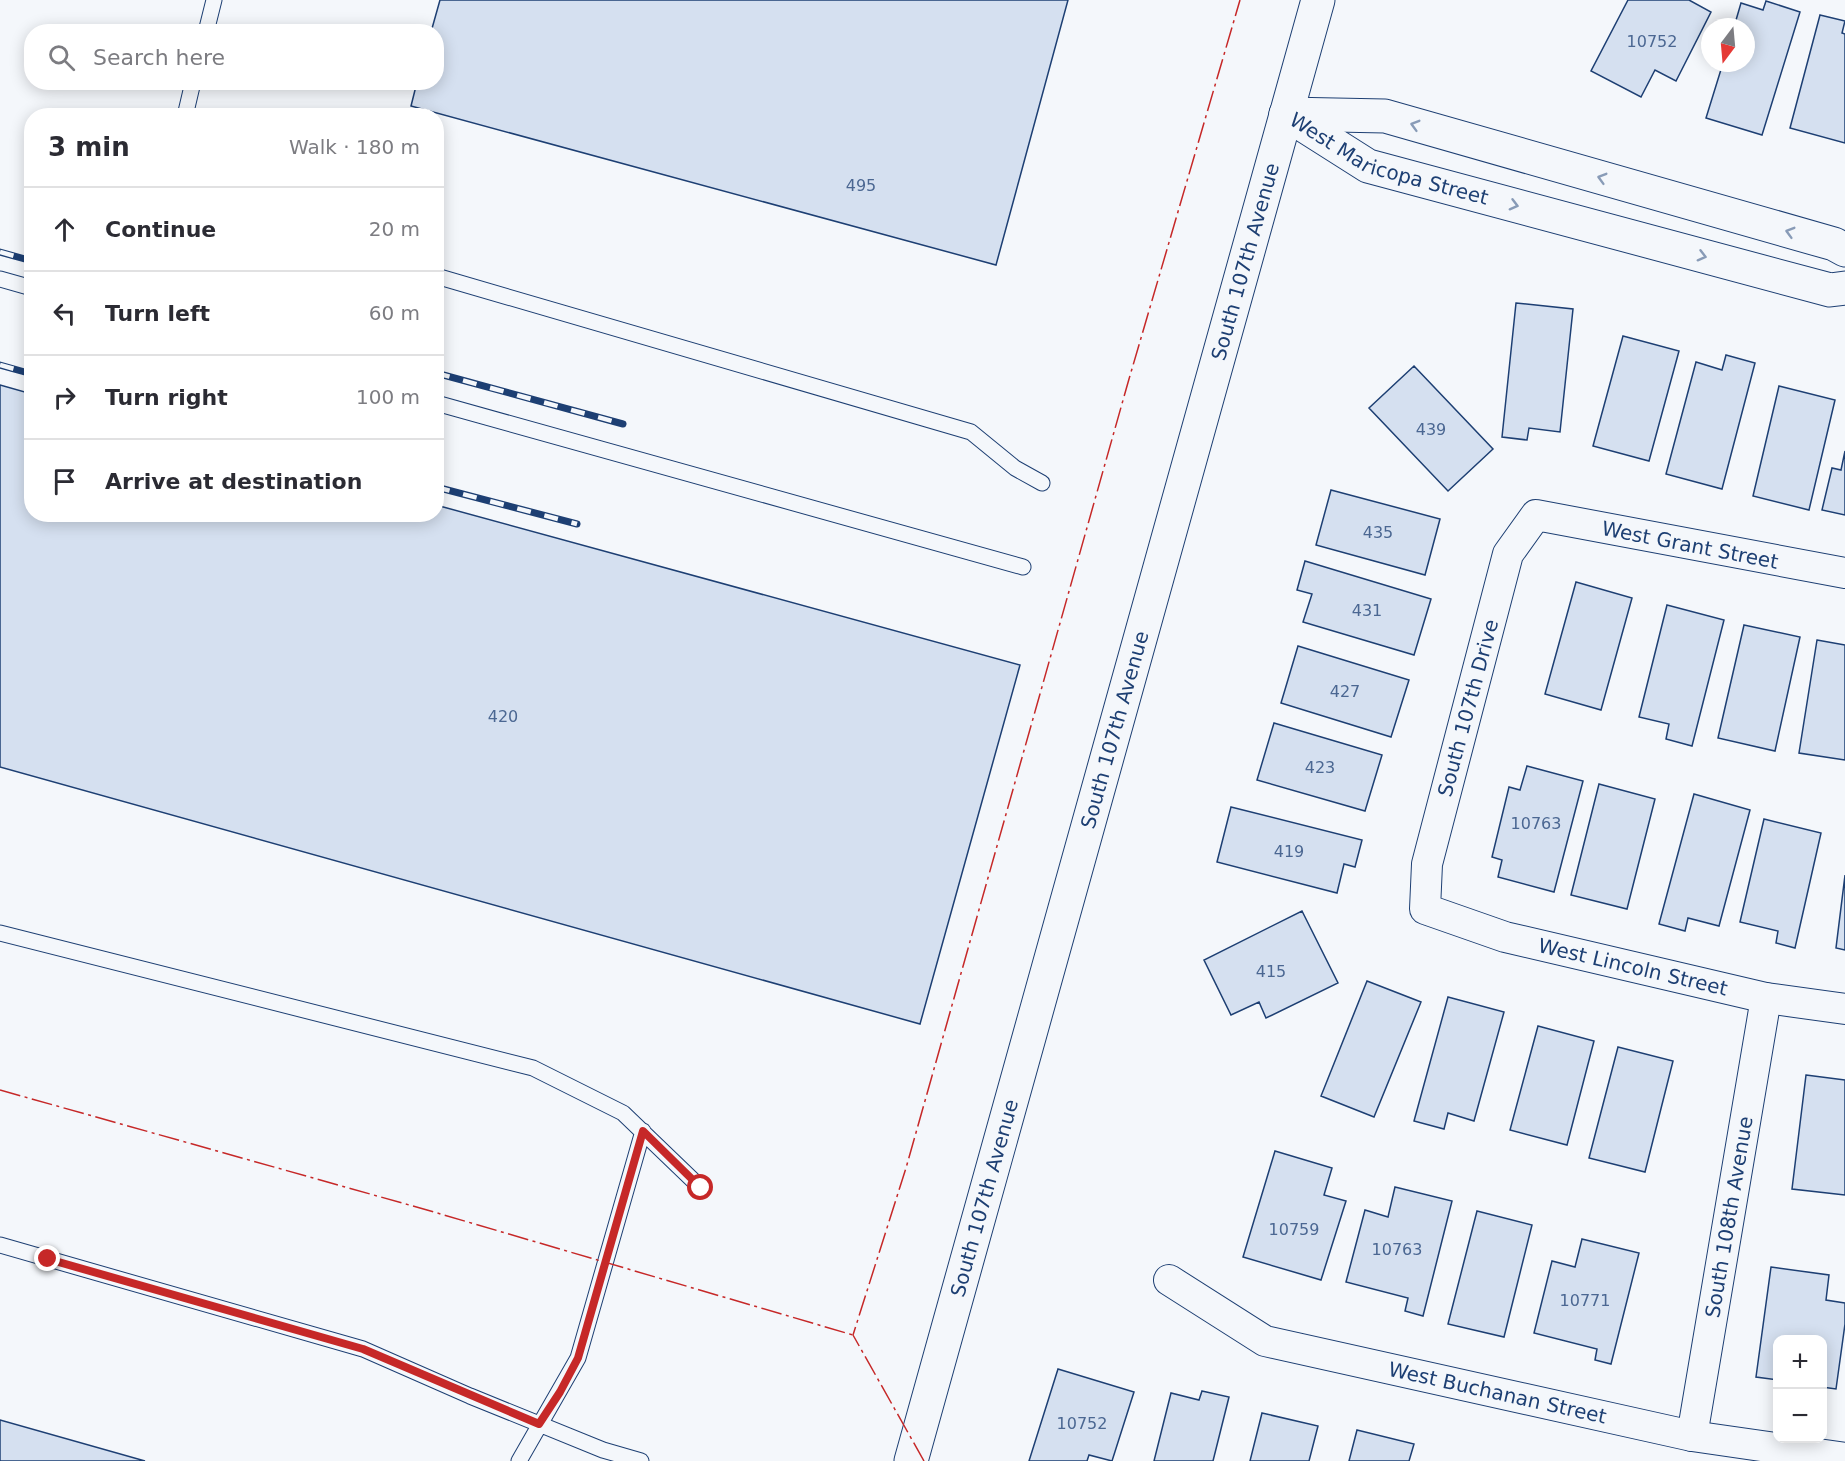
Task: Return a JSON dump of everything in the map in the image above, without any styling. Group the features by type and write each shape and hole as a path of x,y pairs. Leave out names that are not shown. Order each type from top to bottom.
{"main road":[{"name":"South 107th Avenue","path":"911,1461 1318,0"},
{"name":"West Maricopa Street","path":"1286,114 1384,117 1834,244 1845,250"},
{"name":"West Maricopa Street","path":"1286,114 1368,166 1830,290 1845,288"}],"street":[{"name":"West Grant Street","path":"1536,515 1845,573"},
{"name":"South 107th Drive","path":"1425,909 1427,864 1508,554 1536,515"},
{"name":"West Lincoln Street","path":"1425,909 1505,937 1766,998 1845,1009"},
{"name":"South 108th Avenue","path":"1692,1436 1766,998"},
{"name":"West Buchanan Street","path":"1169,1280 1265,1341 1692,1436 1845,1458"}],"lane":[{"path":"208,24 214,0"},
{"path":"187,108 191,90"},
{"path":"444,278 971,432 1015,468 1042,483"},
{"path":"0,279 24,286"},
{"path":"444,405 1023,567"},
{"path":"0,933 533,1068 623,1113 701,1188"},
{"path":"519,1461 578,1358 643,1131"},
{"path":"0,1245 363,1349 603,1450 641,1461"}],"building":[{"path":"440,0 1068,0 996,265 444,115 444,108 411,106 415,90 444,90 444,24 433,24"},
{"path":"1628,0 1689,0 1711,12 1708,18 1701,18 1701,32 1676,81 1655,70 1641,97 1591,71"},
{"path":"1766,1 1800,12 1762,135 1706,118 1720,72 1755,72 1755,18 1737,18 1741,3 1763,10"},
{"path":"1820,15 1845,21 1842,33 1845,34 1845,143 1790,128"},
{"path":"1516,303 1573,309 1560,432 1529,428 1527,440 1502,437"},
{"path":"1623,336 1679,351 1649,461 1593,446"},
{"path":"1726,355 1755,363 1722,489 1666,474 1696,362 1722,370"},
{"path":"1414,366 1493,449 1448,491 1369,408"},
{"path":"0,385 24,392 24,522 444,522 444,507 1020,665 920,1024 0,767"},
{"path":"1779,386 1835,400 1809,510 1753,496"},
{"path":"1845,451 1845,515 1822,510 1832,468 1841,470"},
{"path":"1331,490 1440,519 1425,575 1316,545"},
{"path":"1305,561 1431,599 1414,655 1303,622 1312,594 1297,590"},
{"path":"1576,582 1632,598 1601,710 1545,694"},
{"path":"1667,605 1724,620 1692,746 1666,739 1669,724 1639,717"},
{"path":"1744,625 1800,637 1775,751 1718,738"},
{"path":"1817,640 1845,645 1845,760 1799,753"},
{"path":"1298,646 1409,680 1391,737 1281,703"},
{"path":"1274,723 1382,755 1365,811 1257,780"},
{"path":"1527,766 1583,781 1554,892 1498,877 1502,860 1492,857 1509,787 1520,790"},
{"path":"1599,784 1655,799 1627,909 1571,895"},
{"path":"1694,794 1750,810 1719,926 1688,918 1685,931 1659,924"},
{"path":"1231,807 1362,840 1355,867 1344,864 1337,893 1217,862"},
{"path":"1764,819 1821,833 1795,948 1776,943 1778,931 1740,922"},
{"path":"1845,875 1845,950 1836,948"},
{"path":"1302,911 1338,983 1266,1018 1259,1002 1231,1015 1204,960"},
{"path":"1367,981 1421,1002 1374,1117 1321,1096"},
{"path":"1448,997 1504,1012 1474,1121 1448,1113 1444,1129 1414,1121"},
{"path":"1538,1026 1594,1041 1567,1145 1510,1130"},
{"path":"1618,1047 1673,1061 1645,1172 1589,1158"},
{"path":"1806,1075 1845,1080 1845,1195 1792,1189"},
{"path":"1275,1151 1332,1168 1324,1195 1346,1201 1321,1280 1243,1257"},
{"path":"1395,1187 1452,1201 1423,1316 1405,1311 1408,1298 1346,1282 1365,1210 1388,1217"},
{"path":"1477,1211 1532,1225 1504,1337 1448,1324"},
{"path":"1582,1239 1639,1253 1611,1364 1595,1360 1597,1349 1534,1333 1552,1261 1575,1267"},
{"path":"1771,1267 1829,1275 1826,1300 1845,1303 1845,1324 1836,1389 1827,1388 1827,1335 1773,1335 1773,1379 1756,1377"},
{"path":"1058,1369 1134,1392 1112,1461 1089,1455 1087,1461 1029,1461"},
{"path":"1202,1391 1229,1397 1213,1461 1154,1461 1171,1393 1199,1400"},
{"path":"1262,1413 1318,1426 1309,1461 1250,1461"},
{"path":"0,1420 145,1461 0,1461"},
{"path":"1357,1430 1414,1444 1409,1461 1349,1461"}],"railway":[{"path":"0,252 24,259"},
{"path":"0,365 24,372"},
{"path":"444,375 623,424"},
{"path":"444,489 577,524"}],"power":[{"path":"924,1461 853,1335 906,1168 1129,379 1240,0"},
{"path":"0,1090 427,1210 853,1335"}],"route":[{"path":"48,1259 363,1349 539,1424 560,1392 578,1358 643,1131 701,1188"}]}
